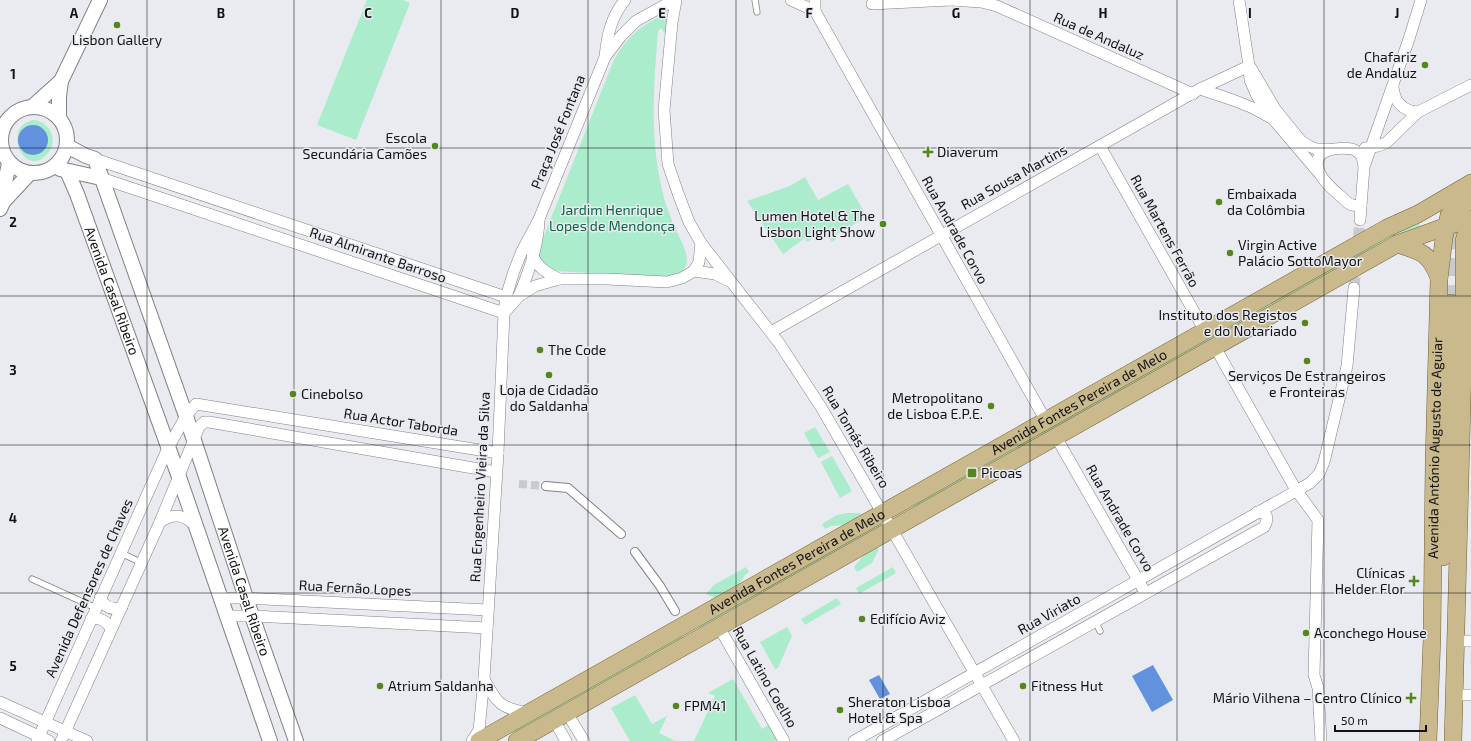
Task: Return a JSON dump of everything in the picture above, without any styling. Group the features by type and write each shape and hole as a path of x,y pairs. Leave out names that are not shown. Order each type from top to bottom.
{"main road":[{"name":"Avenida Fontes Pereira de Melo","path":"479,741 1387,228 1418,214 1471,183"},
{"path":"1446,226 1449,215 1471,200"},
{"name":"Avenida Fontes Pereira de Melo","path":"517,741 1397,244 1446,226 1471,220"},
{"name":"Avenida António Augusto de Aguiar","path":"1453,741 1463,695 1464,641 1459,484 1464,329 1464,241 1471,220"},
{"name":"Avenida António Augusto de Aguiar","path":"1428,741 1439,279 1446,226"},
{"path":"1397,244 1423,254 1435,266 1439,279"},
{"name":"Avenida António Augusto de Aguiar","path":"1432,616 1441,576 1444,548 1451,302"}],"street":[{"path":"59,118 61,81 100,0"},
{"name":"Praça José Fontana","path":"506,297 522,251 539,219 604,57 606,38 611,22 625,0"},
{"name":"Praça José Fontana","path":"604,57 621,36 636,21 675,0"},
{"name":"Praça José Fontana","path":"675,0 664,110 668,164 678,196 689,222 701,243 731,282"},
{"path":"791,0 815,6"},
{"path":"872,4 950,0"},
{"name":"Rua de Andaluz","path":"950,0 981,2 997,6 1197,92 1233,100 1273,119"},
{"path":"1239,0 1250,80 1257,96 1273,119 1299,143 1316,149 1330,150 1370,148 1378,146 1386,142 1418,112 1471,84"},
{"path":"1360,220 1364,167 1420,5"},
{"name":"Rua Andrade Corvo","path":"815,6 941,236 1046,421"},
{"path":"1249,66 1275,109 1321,176 1348,203 1361,206"},
{"name":"Rua Sousa Martins","path":"771,332 1168,108 1249,66"},
{"path":"32,107 61,81"},
{"path":"1393,86 1397,102 1403,108 1418,112"},
{"path":"32,107 42,107 51,111 65,126 68,136 68,146 60,162 53,168 42,173 21,171 9,163 0,142 7,113 32,107"},
{"path":"68,146 86,156 95,159"},
{"name":"Rua Martens Ferrão","path":"1100,146 1205,331"},
{"path":"1352,149 1362,156 1364,167"},
{"path":"1321,176 1317,167 1318,159 1322,153 1330,150"},
{"name":"Avenida Casal Ribeiro","path":"95,159 186,416 252,616 296,741"},
{"name":"Rua Almirante Barroso","path":"95,159 506,297"},
{"path":"2,205 9,163"},
{"path":"53,168 101,178"},
{"name":"Avenida Casal Ribeiro","path":"68,171 179,476 270,741"},
{"path":"2,205 30,173"},
{"name":"Rua Almirante Barroso","path":"101,178 504,313"},
{"path":"243,226 248,210"},
{"name":"Praça José Fontana","path":"519,296 534,258 538,237 539,219"},
{"name":"Praça José Fontana","path":"532,230 532,251 534,258"},
{"path":"701,243 699,262 694,271 715,274 731,282"},
{"path":"534,258 541,268 559,279"},
{"name":"Praça José Fontana","path":"504,313 519,296 534,286 559,279 607,278 667,282 682,278 694,271"},
{"name":"Rua Tomás Ribeiro","path":"731,282 779,343 821,407 1014,741"},
{"name":"Rua Viriato","path":"854,741 1138,581 1310,483 1316,478 1324,462 1347,366 1354,288"},
{"name":"Rua Engenheiro Vieira da Silva","path":"472,741 479,730 484,679 506,297"},
{"path":"1215,347 1296,490 1318,520 1314,675 1318,688 1321,741"},
{"name":"Rua Actor Taborda","path":"186,416 196,404 198,404 498,453"},
{"path":"168,448 186,416"},
{"path":"63,736 142,563 200,424 209,422 496,472"},
{"name":"Rua Andrade Corvo","path":"1056,436 1145,593"},
{"name":"Avenida Defensores de Chaves","path":"38,739 90,619 168,448"},
{"path":"546,486 568,488 621,534"},
{"name":"Rua Viriato","path":"882,741 982,685 1098,626 1145,593 1264,527 1268,520 1267,517 1261,512 1257,512"},
{"path":"160,522 173,515 190,520 196,526"},
{"path":"635,552 660,586 675,611"},
{"name":"Rua Fernão Lopes","path":"221,598 488,610"},
{"path":"98,603 103,603 116,609 122,607"},
{"path":"337,620 338,603"},
{"path":"354,621 355,603"},
{"path":"227,616 487,628"},
{"path":"90,619 95,618 103,620 107,622 111,629"},
{"name":"Rua Latino Coelho","path":"719,627 784,741"},
{"path":"484,679 494,696 503,705 513,710 528,713"},
{"path":"0,702 45,722 63,736 86,741"},
{"path":"561,716 566,741"},
{"path":"561,716 584,741"},
{"path":"0,718 38,739 50,741"}],"lane":[{"path":"755,0 757,12"},
{"path":"121,553 142,563"},
{"path":"32,579 98,603"}],"green space":[{"path":"367,0 403,0 410,3 356,140 317,125"},
{"name":"Jardim Henrique Lopes de Mendonça","path":"664,15 667,17 665,34 661,28 658,31 654,87 655,143 664,199 687,256 685,267 683,270 669,277 554,271 547,267 542,261 540,246 613,62 623,46 640,28"},
{"path":"35,120 40,122 49,128 53,138 53,143 48,153 39,160 31,160 24,156 19,148 17,139 19,130 25,123","holes":["33,125 42,128 47,135 34,155 27,153 20,146 18,141 19,136 26,127"]},
{"path":"805,177 818,200 848,184 867,217 834,236 836,239 832,242 824,232 807,242 805,238 783,254 747,201 790,186"},
{"path":"1419,224 1420,226 1393,237 1232,328 1230,327 1391,235"},
{"path":"1219,332 1221,333 1042,435 1040,434 1041,433"},
{"path":"815,427 830,452 818,458 804,433"},
{"path":"1032,439 1031,441 915,507 913,506 914,505"},
{"path":"832,456 852,491 840,498 821,462"},
{"path":"860,513 861,515 844,525 831,526 825,529 822,524 837,515"},
{"path":"878,525 879,527 699,628 699,626"},
{"path":"877,547 879,549 872,563 857,572 854,567 864,555"},
{"path":"746,567 749,572 745,575 739,585 715,598 706,594 714,585"},
{"path":"893,567 896,573 859,594 856,588"},
{"path":"837,598 841,604 805,625 801,619"},
{"path":"787,627 792,636 778,668 775,669 760,642"},
{"path":"682,636 683,638 515,733 514,732 514,731"},
{"path":"733,679 762,729 768,725 753,699 755,698 780,741 694,741 715,696 708,693"},
{"path":"635,695 652,724 667,716 659,733 676,741 630,741 611,708"}],"water":[{"path":"33,125 44,129 48,140 44,151 33,155 22,151 18,140 22,129"},
{"path":"1153,665 1173,700 1152,712 1132,676"},
{"path":"879,675 890,694 880,699 869,680"}],"tunnel":[{"path":"1451,303 1453,242 1460,220 1466,212"},
{"path":"1354,288 1360,220"},
{"path":"519,484 546,486"}],"place":[{"name":"Lisbon Gallery","path":"117,25"},
{"name":"Chafariz de Andaluz","path":"1425,65"},
{"name":"Escola Secundária Camões","path":"435,146"},
{"name":"Diaverum","path":"928,152"},
{"name":"Embaixada da Colômbia","path":"1219,202"},
{"name":"Lumen Hotel & The Lisbon Light Show","path":"883,224"},
{"name":"Virgin Active Palácio SottoMayor","path":"1230,253"},
{"name":"Instituto dos Registos e do Notariado","path":"1305,323"},
{"name":"The Code","path":"540,350"},
{"name":"Serviços De Estrangeiros e Fronteiras","path":"1307,361"},
{"name":"Loja de Cidadão do Saldanha","path":"549,375"},
{"name":"Cinebolso","path":"293,394"},
{"name":"Metropolitano de Lisboa E.P.E.","path":"991,406"},
{"name":"Picoas","path":"972,473"},
{"name":"Clínicas Helder Flor","path":"1414,581"},
{"name":"Edifício Aviz","path":"862,619"},
{"name":"Aconchego House","path":"1306,633"},
{"name":"Atrium Saldanha","path":"380,686"},
{"name":"Fitness Hut","path":"1023,686"},
{"name":"Mário Vilhena – Centro Clínico","path":"1411,698"},
{"name":"FPM41","path":"676,706"},
{"name":"Sheraton Lisboa Hotel & Spa","path":"840,710"}]}
